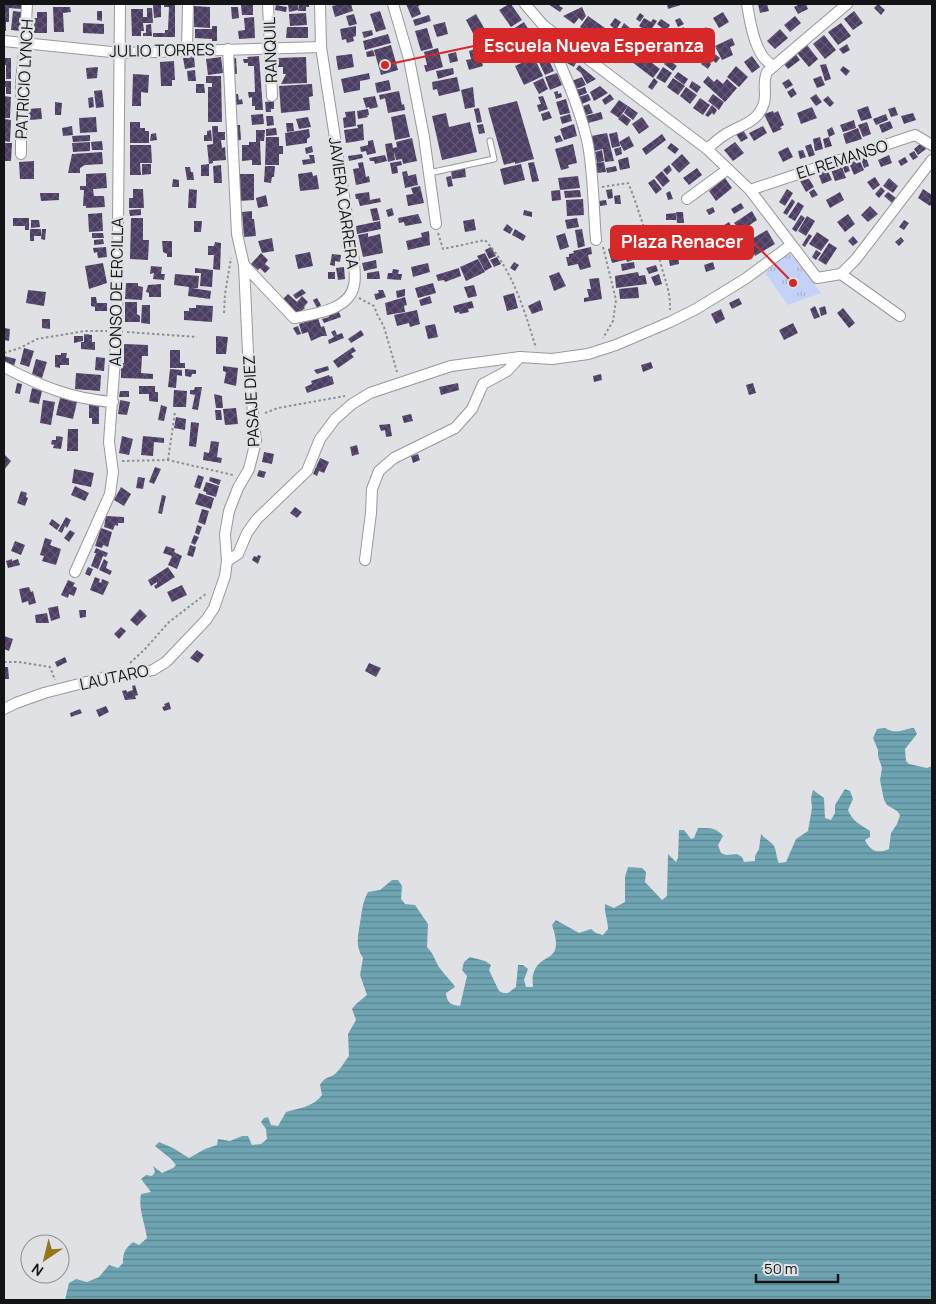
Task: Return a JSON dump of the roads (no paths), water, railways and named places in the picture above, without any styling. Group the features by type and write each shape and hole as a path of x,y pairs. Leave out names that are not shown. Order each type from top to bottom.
{"street":[{"name":"PATRICIO LYNCH","path":"21,154 21,82 26,42 27,4"},
{"name":"ALONSO DE ERCILLA","path":"75,572 110,494 112,483 110,442 117,331 120,4"},
{"path":"187,50 188,4"},
{"name":"RANQUIL","path":"268,4 268,48 272,96"},
{"name":"JAVIERA CARRERA","path":"244,265 294,318 326,312 338,306 350,295 354,286 354,261 322,47 320,4"},
{"path":"393,4 409,59 436,224"},
{"path":"525,4 542,25 707,149 750,190 816,278 841,274 856,259 932,160"},
{"path":"747,4 751,27 762,56 765,61 774,66"},
{"path":"707,149 726,134 746,125 757,116 764,103 765,77 767,72 847,4"},
{"path":"542,25 566,79 586,138 596,240"},
{"name":"JULIO TORRES","path":"4,41 121,53 322,47"},
{"path":"228,49 237,234 244,265"},
{"name":"EL REMANSO","path":"750,190 915,135 932,145"},
{"path":"687,199 728,169"},
{"path":"227,561 240,550 247,533 257,519 307,471 320,439 335,419 361,398 400,382 451,366 520,357 552,360 588,354 616,345 670,322 721,295 768,263 790,245"},
{"name":"PASAJE DIEZ","path":"227,561 225,534 228,517 233,499 245,478 255,450 256,436 249,374 244,265"},
{"path":"841,274 900,316"},
{"path":"365,560 372,490 378,471 394,458 455,428 472,409 483,384 508,371 520,357"},
{"path":"4,367 54,391 83,399 113,402"},
{"name":"LAUTARO","path":"4,709 30,697 114,675 145,673 166,662 206,620 214,608 223,585 227,561"}],"lane":[{"path":"429,174 494,159 490,141"}],"place":[{"name":"Escuela Nueva Esperanza","path":"385,65"},
{"name":"Plaza Renacer","path":"793,283"}]}
